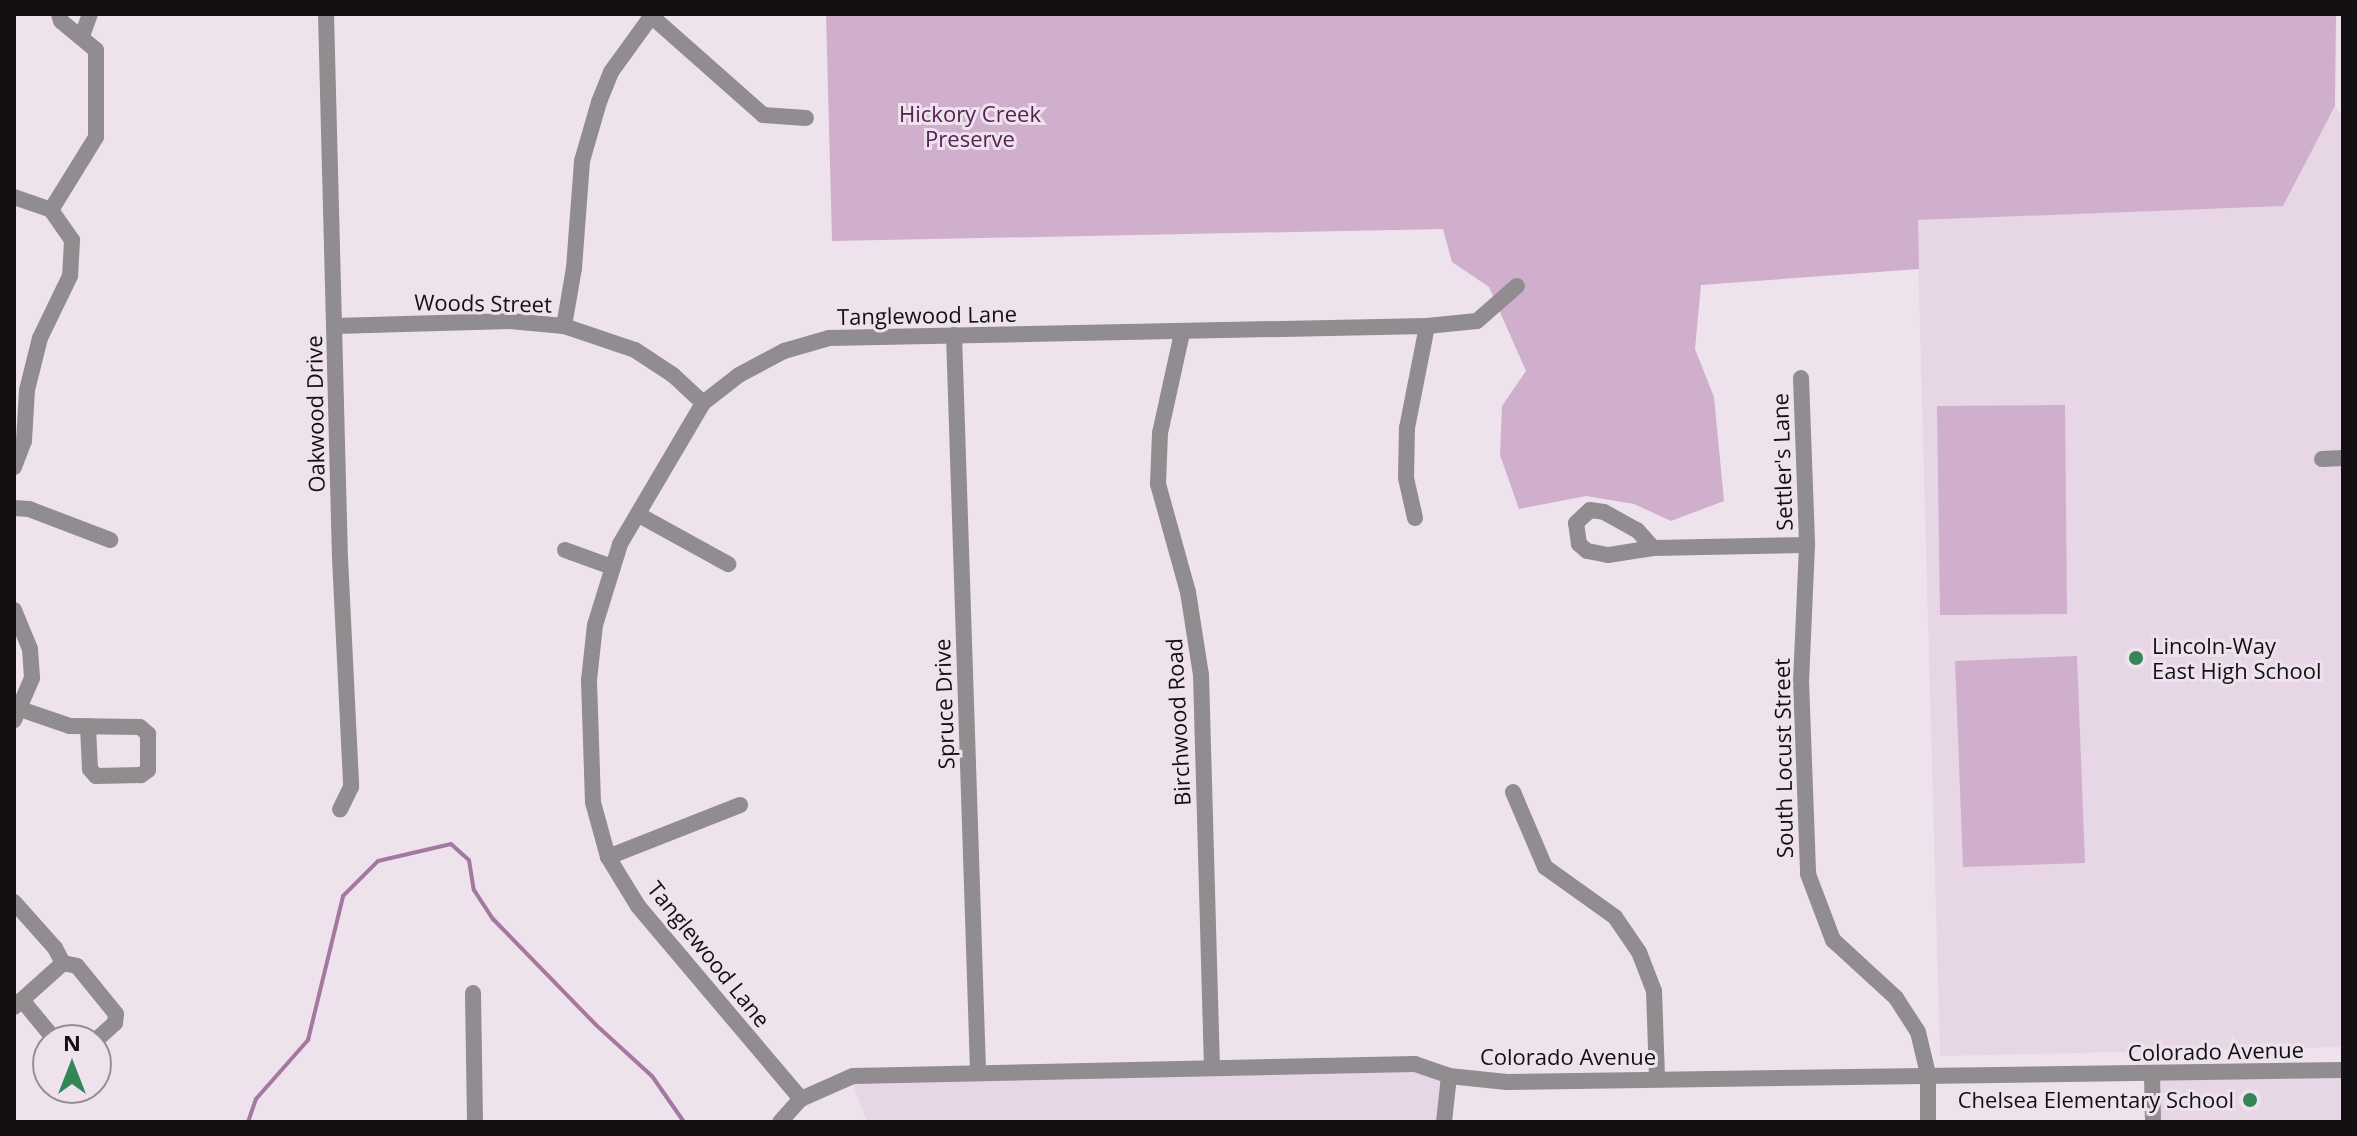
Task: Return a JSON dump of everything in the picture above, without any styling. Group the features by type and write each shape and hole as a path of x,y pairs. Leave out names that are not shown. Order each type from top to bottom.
{"street":[{"path":"51,210 96,137 96,50 61,21 59,14"},
{"path":"82,36 90,14"},
{"name":"Oakwood Drive","path":"326,14 340,558 351,787 340,810"},
{"path":"564,326 574,268 582,161 611,72 651,15 763,115 806,118"},
{"path":"14,197 51,210 72,240 70,276 40,338 27,390 24,441 14,467"},
{"name":"Tanglewood Lane","path":"801,1099 638,906 608,857 591,788 589,680 595,625 620,544 703,403 739,375 784,351 829,338 1427,326 1477,321 1517,286"},
{"name":"Woods Street","path":"335,326 510,321 564,326 635,350 673,375 703,403"},
{"path":"1415,518 1406,478 1407,428 1427,326"},
{"name":"Birchwood Road","path":"1182,333 1160,433 1158,484 1188,592 1201,675 1212,1068"},
{"name":"Spruce Drive","path":"954,335 978,1072"},
{"name":"Settler's Lane","path":"1801,378 1807,545"},
{"path":"2322,459 2343,458"},
{"path":"14,508 29,509 110,540"},
{"path":"639,515 728,564"},
{"path":"1653,548 1807,545"},
{"name":"South Locust Street","path":"1807,545 1801,680 1808,874 1833,940 1896,998 1918,1032 1928,1074 1928,1122"},
{"path":"565,550 612,567"},
{"path":"14,610 30,649 32,678 17,715 55,724 140,727 148,734 148,770 141,775 96,776 90,769 88,726"},
{"path":"1513,792 1545,867 1615,917 1639,952 1654,991 1657,1079"},
{"path":"608,857 740,805"},
{"path":"14,902 55,948 63,963 77,966 116,1014 112,1026"},
{"path":"39,1024 18,1003 63,963"},
{"path":"473,993 475,1122"},
{"name":"Colorado Avenue","path":"801,1099 853,1076 978,1072 1415,1064 1449,1076 1507,1082 2343,1070"},
{"path":"2152,1074 2153,1122"},
{"path":"1444,1122 1449,1076"},
{"path":"780,1122 801,1099"}],"shaded area":[{"name":"Lincoln-Way East High School","path":"2335,106 2343,118 2343,1047 1940,1056 1917,220 2283,206"},
{"path":"1415,1068 1453,1083 1453,1122 867,1122 852,1082"},
{"name":"Chelsea Elementary School","path":"2343,1074 2343,1122 2157,1122 2156,1077"}],"green space":[{"name":"Hickory Creek Preserve","path":"826,14 2336,14 2335,106 2283,206 1918,220 1919,269 1701,285 1695,349 1714,397 1724,501 1671,521 1634,504 1586,496 1519,509 1500,455 1502,406 1526,371 1489,287 1452,262 1443,229 832,241"},
{"path":"2065,405 2067,614 1940,615 1937,406"},
{"path":"2077,656 2085,863 1963,867 1955,661"}],"waterway":[{"path":"248,1122 256,1099 308,1040 343,896 378,861 451,844 469,860 474,890 493,919 595,1024 652,1076 684,1122"}],"place":[{"name":"Lincoln-Way East High School","path":"2136,658"},
{"name":"Chelsea Elementary School","path":"2250,1100"}]}
